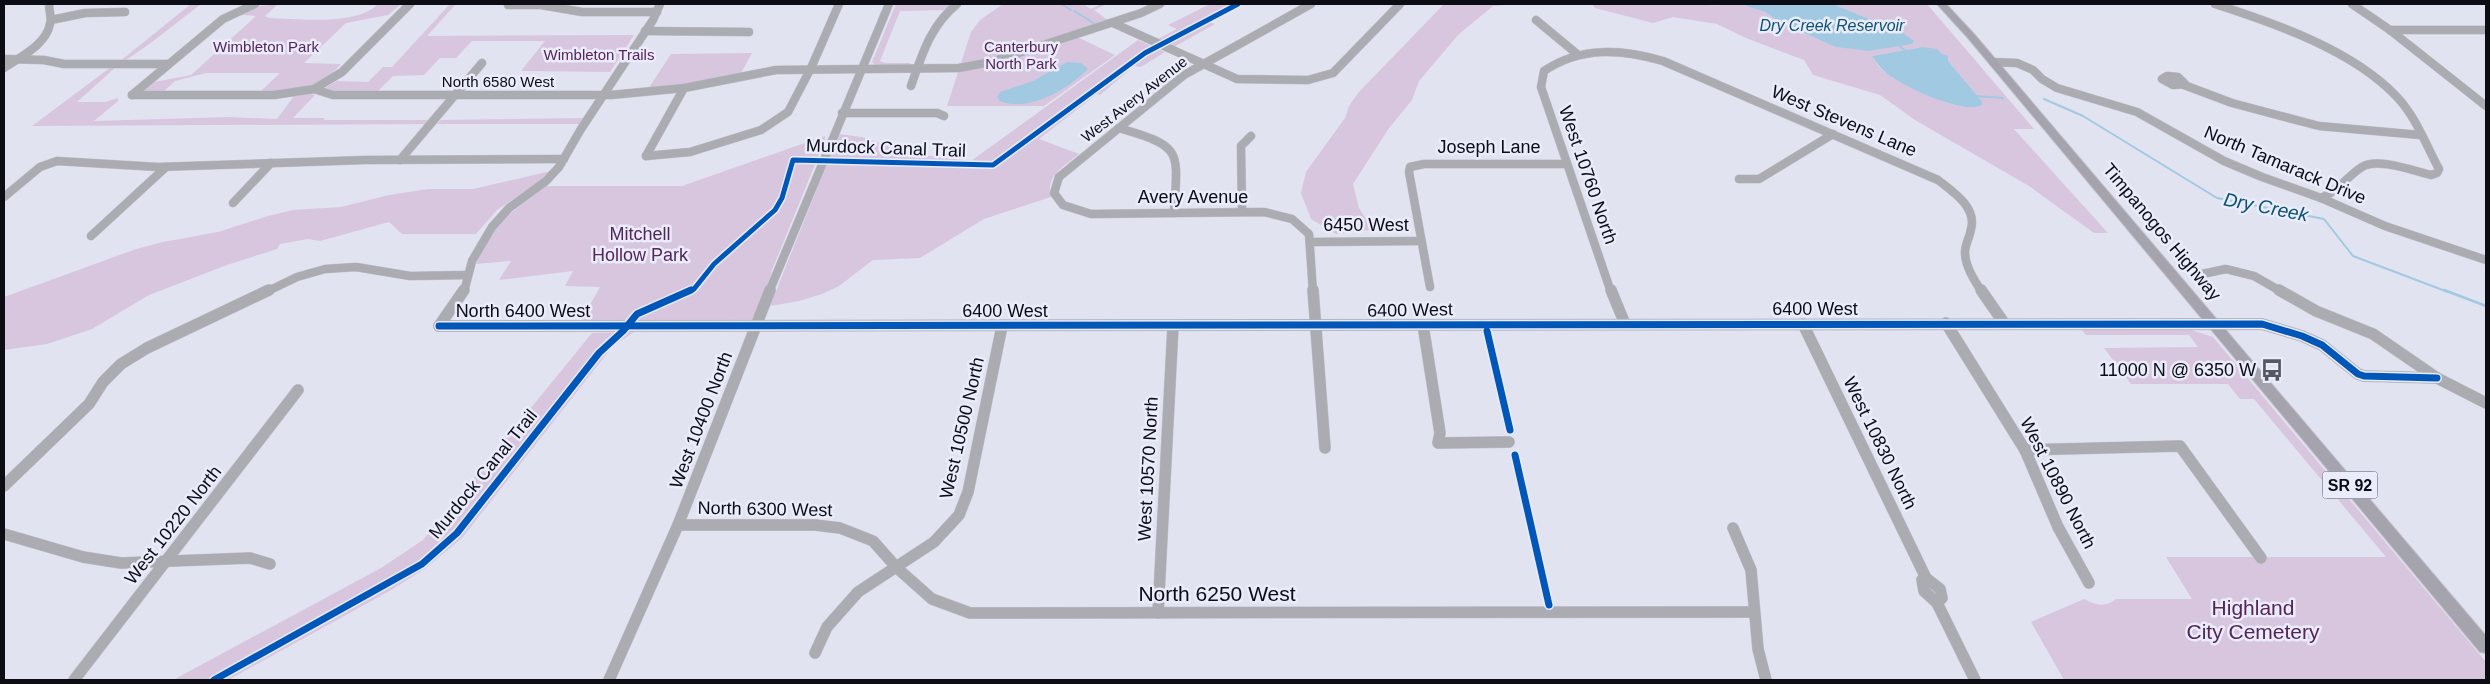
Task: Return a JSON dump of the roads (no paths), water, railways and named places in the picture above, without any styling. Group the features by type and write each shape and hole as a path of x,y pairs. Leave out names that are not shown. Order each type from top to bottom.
{"main road":[{"name":"Timpanogos Highway","path":"1941,4 1971,36 2486,647"},
{"name":"SR 92","path":"1948,4 1971,36"}],"street":[{"path":"4,68 35,46 48,32 51,20 49,4"},
{"path":"4,59 44,60 64,64 168,64 223,19 232,13 255,4"},
{"path":"314,89 342,72 410,4"},
{"path":"684,88 646,156 690,152 760,130 788,112 811,68 840,4"},
{"name":"West 10400 North","path":"609,680 678,525 756,326 842,113 864,68 888,4"},
{"path":"911,86 931,30 942,16 957,4"},
{"name":"North 6580 West","path":"168,64 132,95 274,95 314,89 333,95 602,95 684,88 758,73 811,68 959,68 991,62 1113,23 1160,4"},
{"name":"West Avery Avenue","path":"1063,205 1054,193 1059,177 1184,75 1311,4"},
{"path":"1113,23 1237,79 1285,81 1326,77 1334,73 1398,4"},
{"path":"2215,4 2290,31 2367,73 2396,96 2439,169 2437,173 2431,175 2379,163 2370,164 2362,167 2334,193 2321,198"},
{"path":"2352,4 2390,30 2485,104"},
{"path":"508,5 541,5 582,12 658,8"},
{"path":"4,486 89,404 103,382 121,364 147,348 298,277 325,269 370,268 425,277 468,275 472,261 492,227 509,208 551,176 564,159 602,95 646,31 658,8"},
{"path":"51,20 84,13 125,12"},
{"path":"1536,20 1576,54"},
{"path":"2390,30 2486,30"},
{"path":"646,31 749,32"},
{"name":"West Stevens Lane","path":"1576,54 1611,52 1650,57 1938,180 1955,193 1969,209 1973,226 1967,239 1965,253 1971,272 2004,323"},
{"name":"West 10760 North","path":"1576,54 1553,62 1544,71 1542,87 1608,286 1625,324"},
{"name":"North Tamarack Drive","path":"1993,62 2017,63 2033,70 2042,79 2057,88 2137,112 2224,161 2321,198 2409,235 2486,260"},
{"path":"400,160 482,63"},
{"path":"2184,85 2232,103 2318,126 2381,130 2420,135"},
{"path":"842,113 937,113 944,116"},
{"path":"1119,128 1170,146 1176,156 1174,213"},
{"path":"1739,179 1759,179 1833,134"},
{"path":"1242,212 1240,146 1251,136"},
{"path":"4,197 40,167 54,162 166,167 400,160 564,159"},
{"path":"234,203 271,163"},
{"name":"Joseph Lane","path":"1422,241 1409,172 1413,165 1566,164"},
{"path":"91,236 166,167"},
{"name":"Avery Avenue","path":"1063,205 1091,214 1242,212 1275,214 1292,219 1305,228 1311,242"},
{"path":"1422,241 1430,287"},
{"name":"6450 West","path":"1311,242 1422,241"},
{"path":"1311,242 1325,448"},
{"path":"2202,274 2226,269 2254,276 2316,311 2373,334 2436,378 2486,404"},
{"name":"North 6400 West","path":"468,275 464,292 439,326 606,326"},
{"name":"West 10890 North","path":"1946,323 2025,450 2058,528 2090,583"},
{"path":"2214,323 2262,324 2302,336 2322,345 2358,374 2364,376 2436,378"},
{"name":"6400 West","path":"606,326 2214,323"},
{"name":"West 10830 North","path":"1802,324 1926,578 1922,580 1922,590 1929,598 1938,603 1975,680"},
{"path":"1423,325 1440,433 1438,443 1510,442"},
{"name":"West 10500 North","path":"815,652 827,627 858,592 934,542 959,515 968,492 1002,326"},
{"name":"West 10570 North","path":"1158,613 1173,326"},
{"name":"West 10220 North","path":"74,680 298,390"},
{"path":"2025,450 2180,446 2261,558"},
{"name":"North 6300 West","path":"678,525 815,526 840,528 873,541 897,568"},
{"path":"1733,528 1751,570 1754,587 1753,612 1758,649 1766,680"},
{"path":"4,534 83,557 121,563 250,558 270,564"},
{"name":"North 6250 West","path":"897,568 932,599 970,613 1753,612"}],"water":[{"name":"Dry Creek Reservoir","path":"1741,4 1833,4 1903,33 1914,41 1912,44 1869,51 1836,47 1781,23 1765,12"},
{"name":"Dry Creek Reservoir","path":"1922,47 1937,49 1942,54 1948,56 1948,61 1982,101 1982,105 1973,107 1947,103 1917,91 1884,71 1872,56"},
{"path":"1067,62 1081,63 1088,69 1070,84 1047,97 1023,104 1011,104 1000,101 997,97 1000,92 1033,81"}],"waterway":[{"path":"1061,4 1071,10"},
{"path":"1074,11 1095,24"},
{"name":"Dry Creek","path":"1897,44 1908,53"},
{"name":"Dry Creek","path":"1975,96 2003,98"},
{"name":"Dry Creek","path":"2044,99 2083,116 2217,198 2324,219 2353,256 2448,292"},
{"name":"Dry Creek","path":"2444,290 2486,306"}],"place":[{"name":"11000 N @ 6350 W","path":"2272,370"}],"park label":[{"name":"Wimbleton Park","path":"266,46"},
{"name":"Wimbleton Trails","path":"599,54"},
{"name":"Canterbury North Park","path":"1021,54"},
{"name":"Mitchell Hollow Park","path":"640,244"},
{"name":"Highland City Cemetery","path":"2253,619"}]}
